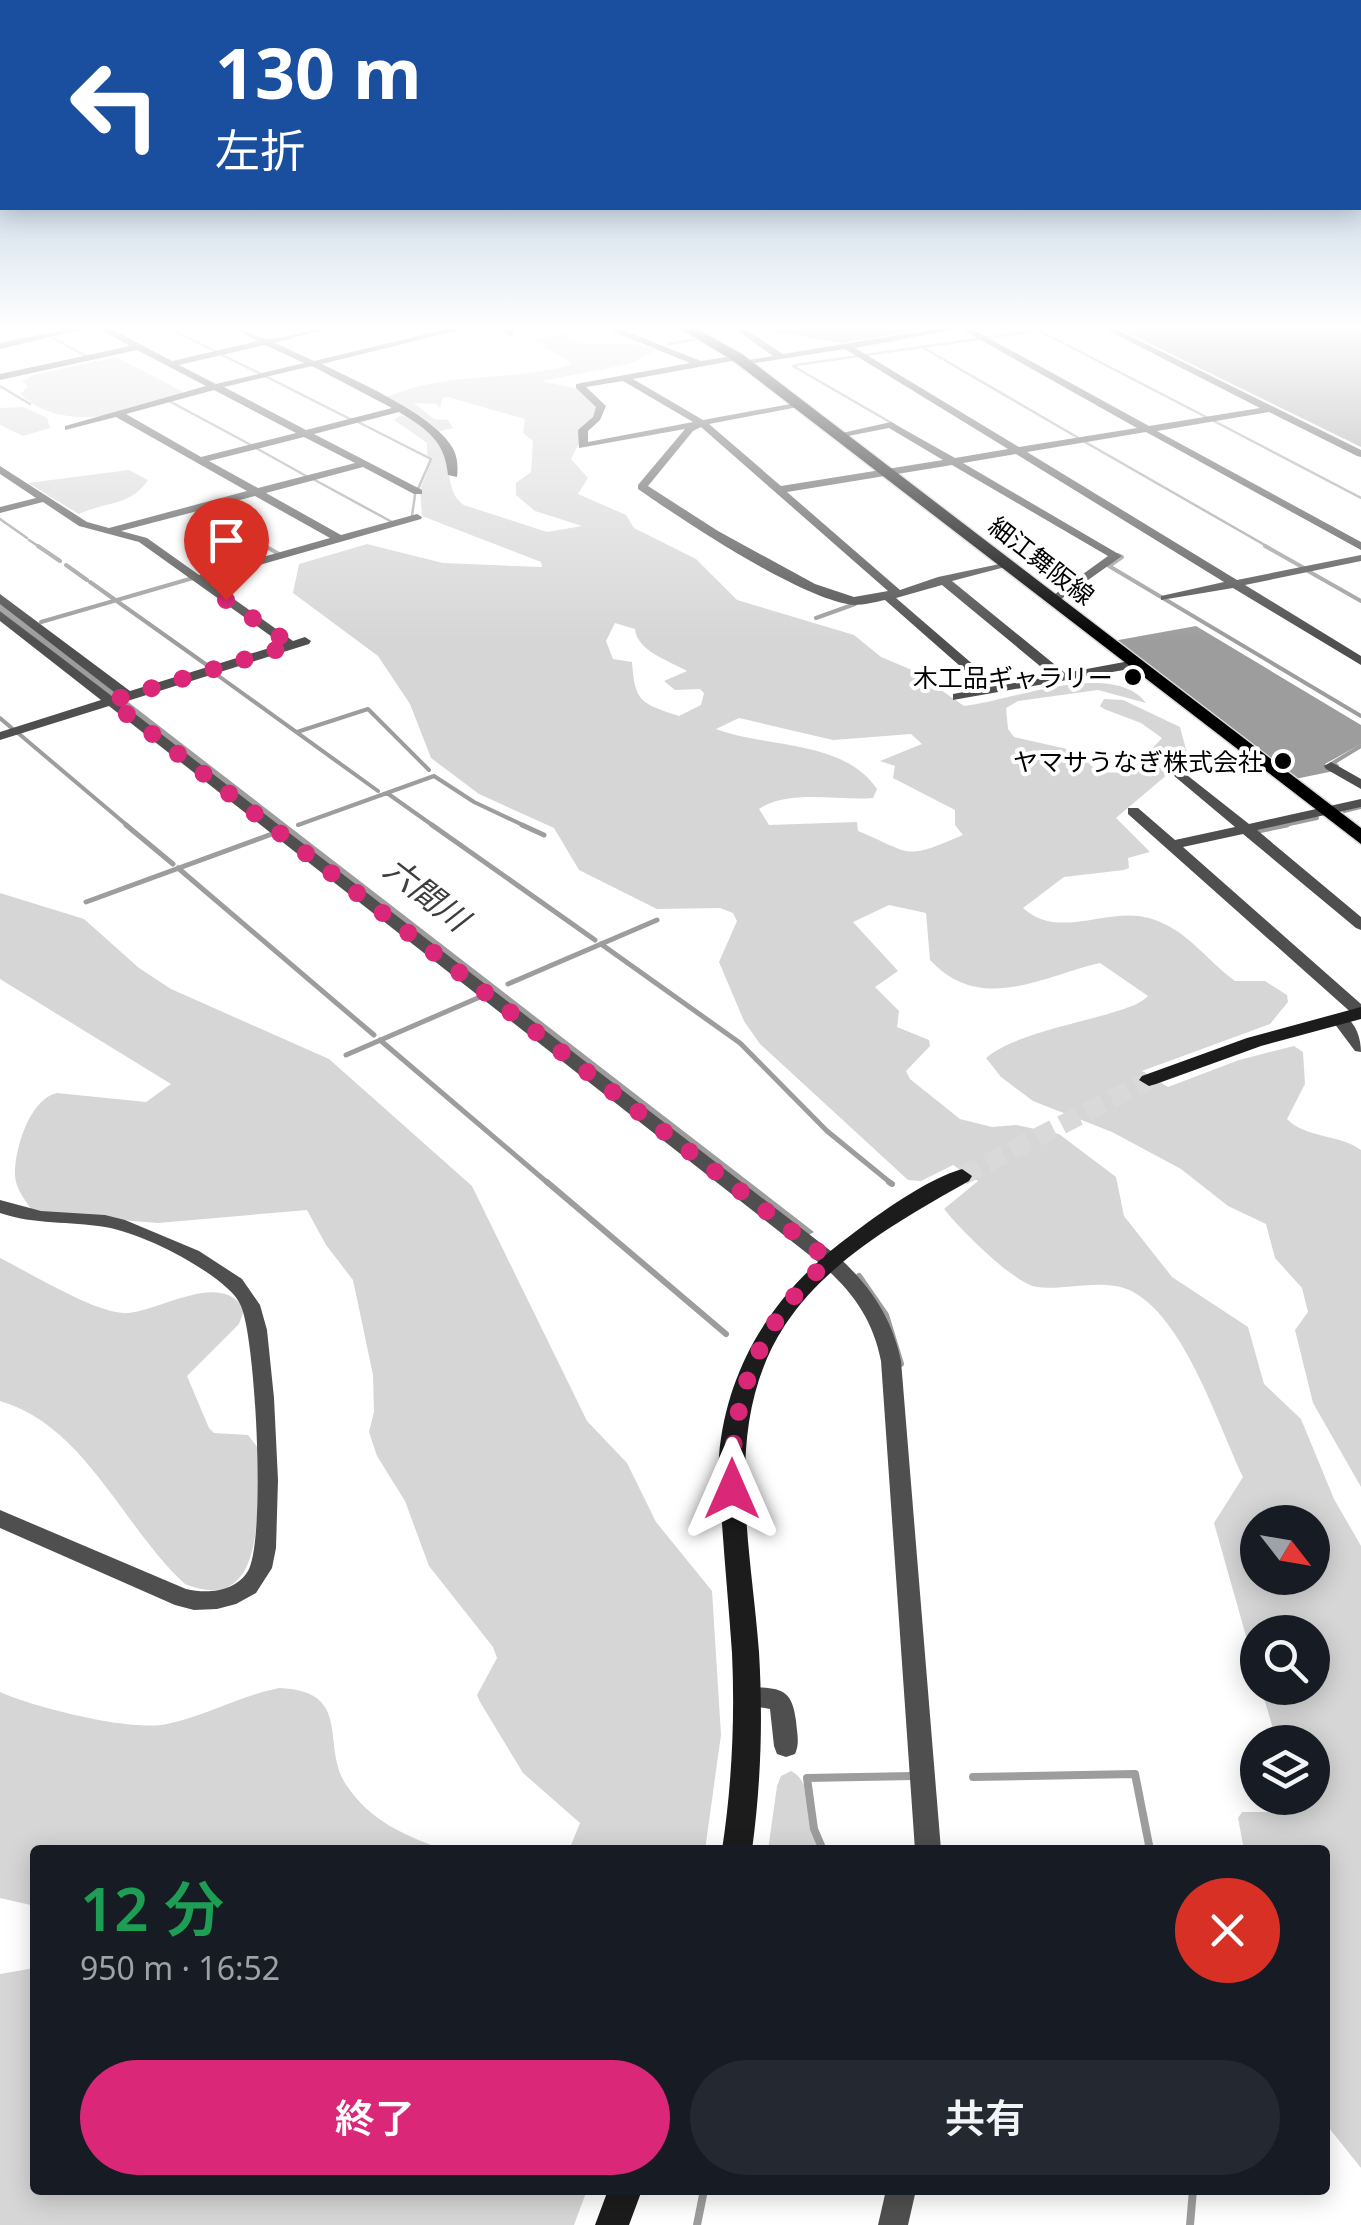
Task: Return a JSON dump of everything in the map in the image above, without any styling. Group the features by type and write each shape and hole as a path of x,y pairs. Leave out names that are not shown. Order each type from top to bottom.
{"main road":[{"name":"細江舞阪線","path":"835,433 1361,838"}],"street":[{"path":"152,433 340,539"},
{"path":"200,460 309,433"},
{"path":"429,433 447,446 453,475"},
{"path":"584,433 583,446 651,433"},
{"path":"687,433 643,484 644,489 744,550 833,593 855,601 1005,564"},
{"path":"713,433 995,690"},
{"path":"838,435 849,433"},
{"path":"905,433 1116,556 1053,600"},
{"path":"987,433 1361,661"},
{"path":"779,490 1131,433"},
{"path":"1153,433 1361,546"},
{"path":"1318,433 1361,454"},
{"path":"305,434 418,492"},
{"path":"108,532 363,464"},
{"path":"0,469 83,524 137,538 298,643 0,736"},
{"path":"0,510 44,499"},
{"path":"200,578 417,517"},
{"path":"1165,598 1361,558"},
{"path":"942,579 1063,678"},
{"path":"0,598 829,1260 869,1302 889,1347 928,1845"},
{"path":"0,615 121,698"},
{"path":"958,697 1136,664"},
{"path":"1331,766 1361,784"},
{"path":"1178,772 1361,925"},
{"path":"1172,845 1361,804"},
{"path":"1132,810 1361,1013"},
{"path":"1150,1080 1241,1046 1361,1013"},
{"path":"1339,1019 1361,1046"},
{"path":"737,1845 746,1790 750,1698 732,1489 734,1427 740,1398 761,1343 791,1298 829,1260 962,1176"},
{"path":"0,1206 40,1220 117,1224 226,1276 251,1308 266,1422 263,1557 253,1581 228,1598 212,1602 183,1598 0,1519"},
{"path":"750,1698 772,1698 782,1704 786,1746"},
{"path":"612,2225 623,2195"},
{"path":"893,2225 899,2195"}],"shaded area":[{"path":"412,433 430,433 435,437 443,450 456,497 464,505 547,532 582,526 535,511 516,495 516,483 531,472 533,441 523,433 584,433 571,459 588,478 578,494 626,515 634,528 696,559 737,600 854,635 881,657 912,670 964,706 1086,683 1131,690 1146,703 1098,690 1018,701 1006,708 1008,729 1014,737 1076,751 1098,772 1129,773 1162,738 1141,723 1104,709 1100,706 1104,699 1123,700 1180,727 1188,757 1116,818 1150,852 1128,858 1129,868 1124,870 1064,877 1023,908 1052,922 1133,915 1149,918 1185,937 1235,981 1265,981 1287,995 1288,1002 1270,1024 1142,1071 1168,1087 1239,1060 1294,1046 1303,1052 1305,1084 1287,1119 1303,1130 1361,1150 1361,1487 1313,1403 1295,1330 1308,1312 1302,1288 1275,1258 1266,1224 1228,1206 1181,1169 1112,1132 1033,1101 1001,1077 986,1058 1025,1038 1121,1010 1148,996 1100,963 1013,987 970,986 930,960 926,913 889,905 853,922 898,971 875,987 899,1011 897,1027 929,1040 930,1046 906,1071 910,1079 960,1119 992,1127 1016,1125 1059,1134 1116,1177 1124,1216 1172,1277 1248,1327 1264,1384 1301,1419 1334,1499 1361,1546 1361,2168 1330,2129 1330,1845 1243,1845 1238,1818 1330,1815 1330,1725 1272,1725 1266,1705 1330,1705 1330,1615 1240,1615 1214,1523 1243,1477 1199,1376 1170,1327 1153,1307 1124,1288 1037,1287 1001,1266 944,1209 978,1181 953,1165 921,1181 908,1180 760,1044 744,1021 719,962 737,921 733,913 720,908 657,909 579,870 554,828 479,794 431,758 410,704 378,656 293,593 299,564 367,544 443,563 542,567 541,562 422,516 420,490 432,459 427,455 427,443","holes":["615,623 635,629 647,649 687,671 664,681 675,690 700,689 704,693 701,705 679,716 642,700 635,686 632,662 613,659 606,641","739,718 833,740 911,734 922,744 880,761 895,766 893,778 955,810 955,825 963,835 929,849 909,851 858,831 857,822 769,825 759,809 771,803 799,798 873,798 877,789 845,761 824,753 716,729"]},
{"path":"1332,433 1361,433 1361,447"},
{"path":"129,470 148,480 134,495 79,514 28,483"},
{"path":"0,603 814,1232 807,1236 0,611"},
{"path":"1196,626 1361,725 1361,744 1325,764 1334,771 1295,779 1113,641"},
{"path":"0,893 84,919 139,968 171,989 329,1059 472,1186 587,1421 627,1463 656,1522 712,1591 721,1735 706,1845 571,1845 580,1823 523,1773 477,1695 497,1658 493,1647 429,1566 405,1501 377,1456 369,1432 374,1412 373,1375 353,1280 326,1245 307,1210 158,1223 34,1213 17,1186 15,1166 20,1140 38,1105 57,1093 146,1102 171,1084 0,979"},
{"path":"0,1258 83,1301 116,1312 129,1313 207,1293 222,1293 244,1310 239,1324 187,1376 209,1428 214,1433 248,1435 258,1448 253,1547 245,1569 232,1584 213,1590 185,1584 142,1536 80,1455 30,1413 0,1401"},
{"path":"279,1688 317,1698 331,1722 338,1768 355,1796 377,1817 433,1845 30,1845 30,1905 0,1898 0,1692 82,1717 151,1726"},
{"path":"791,1771 804,1785 820,1845 769,1845 781,1776"},
{"path":"30,1969 30,2195 585,2195 574,2225 0,2225 0,1974"}],"waterway":[{"path":"228,433 251,445"},
{"path":"379,433 431,459 418,489"},
{"path":"1070,433 1082,440"},
{"path":"1237,433 1361,498"},
{"path":"1085,442 1270,548"},
{"path":"256,448 308,477"},
{"path":"313,479 392,522"},
{"path":"412,516 415,495"},
{"path":"202,508 269,548"},
{"path":"0,519 27,538"},
{"path":"29,540 38,546"},
{"path":"38,546 60,561"},
{"path":"265,546 279,554"},
{"path":"1265,546 1304,568"},
{"path":"1118,555 1122,557 1109,566 1361,716"},
{"path":"66,565 87,580"},
{"path":"1308,571 1361,601"},
{"path":"116,600 193,578"},
{"path":"90,582 116,600"},
{"path":"41,622 116,600"},
{"path":"116,600 211,668"},
{"path":"816,618 855,604"},
{"path":"213,672 378,791"},
{"path":"297,732 368,709 429,770"},
{"path":"0,718 14,730"},
{"path":"18,733 129,827"},
{"path":"1337,766 1333,763 1361,746"},
{"path":"298,825 434,776 474,802 527,827"},
{"path":"387,793 435,827"},
{"path":"1340,812 1361,807"},
{"path":"1276,827 1317,818"},
{"path":"126,825 173,864"},
{"path":"432,825 595,940"},
{"path":"522,825 544,835"},
{"path":"1253,832 1287,825"},
{"path":"178,868 272,834"},
{"path":"86,902 178,868"},
{"path":"178,868 374,1035"},
{"path":"601,944 657,920"},
{"path":"508,984 601,944"},
{"path":"601,944 740,1043 827,1131 892,1184 889,1182"},
{"path":"380,1040 480,997"},
{"path":"346,1055 380,1040"},
{"path":"380,1040 549,1184"},
{"path":"547,1182 726,1334"},
{"path":"859,1276 886,1315 901,1364"},
{"path":"973,1777 1135,1774 1149,1845"},
{"path":"821,1845 814,1829 807,1778 913,1776"},
{"path":"697,2225 703,2195"},
{"path":"1190,2225 1193,2195"}],"tunnel":[{"path":"962,1176 1149,1080"}],"place":[{"name":"木工品ギャラリー","path":"1133,677"},
{"name":"ヤマサうなぎ株式会社","path":"1283,761"}],"route":[{"path":"226,600 292,645 110,701 829,1260 774,1320 748,1370 734,1427 732,1489"}],"water label":[{"name":"六間川","path":"427,893"}]}
